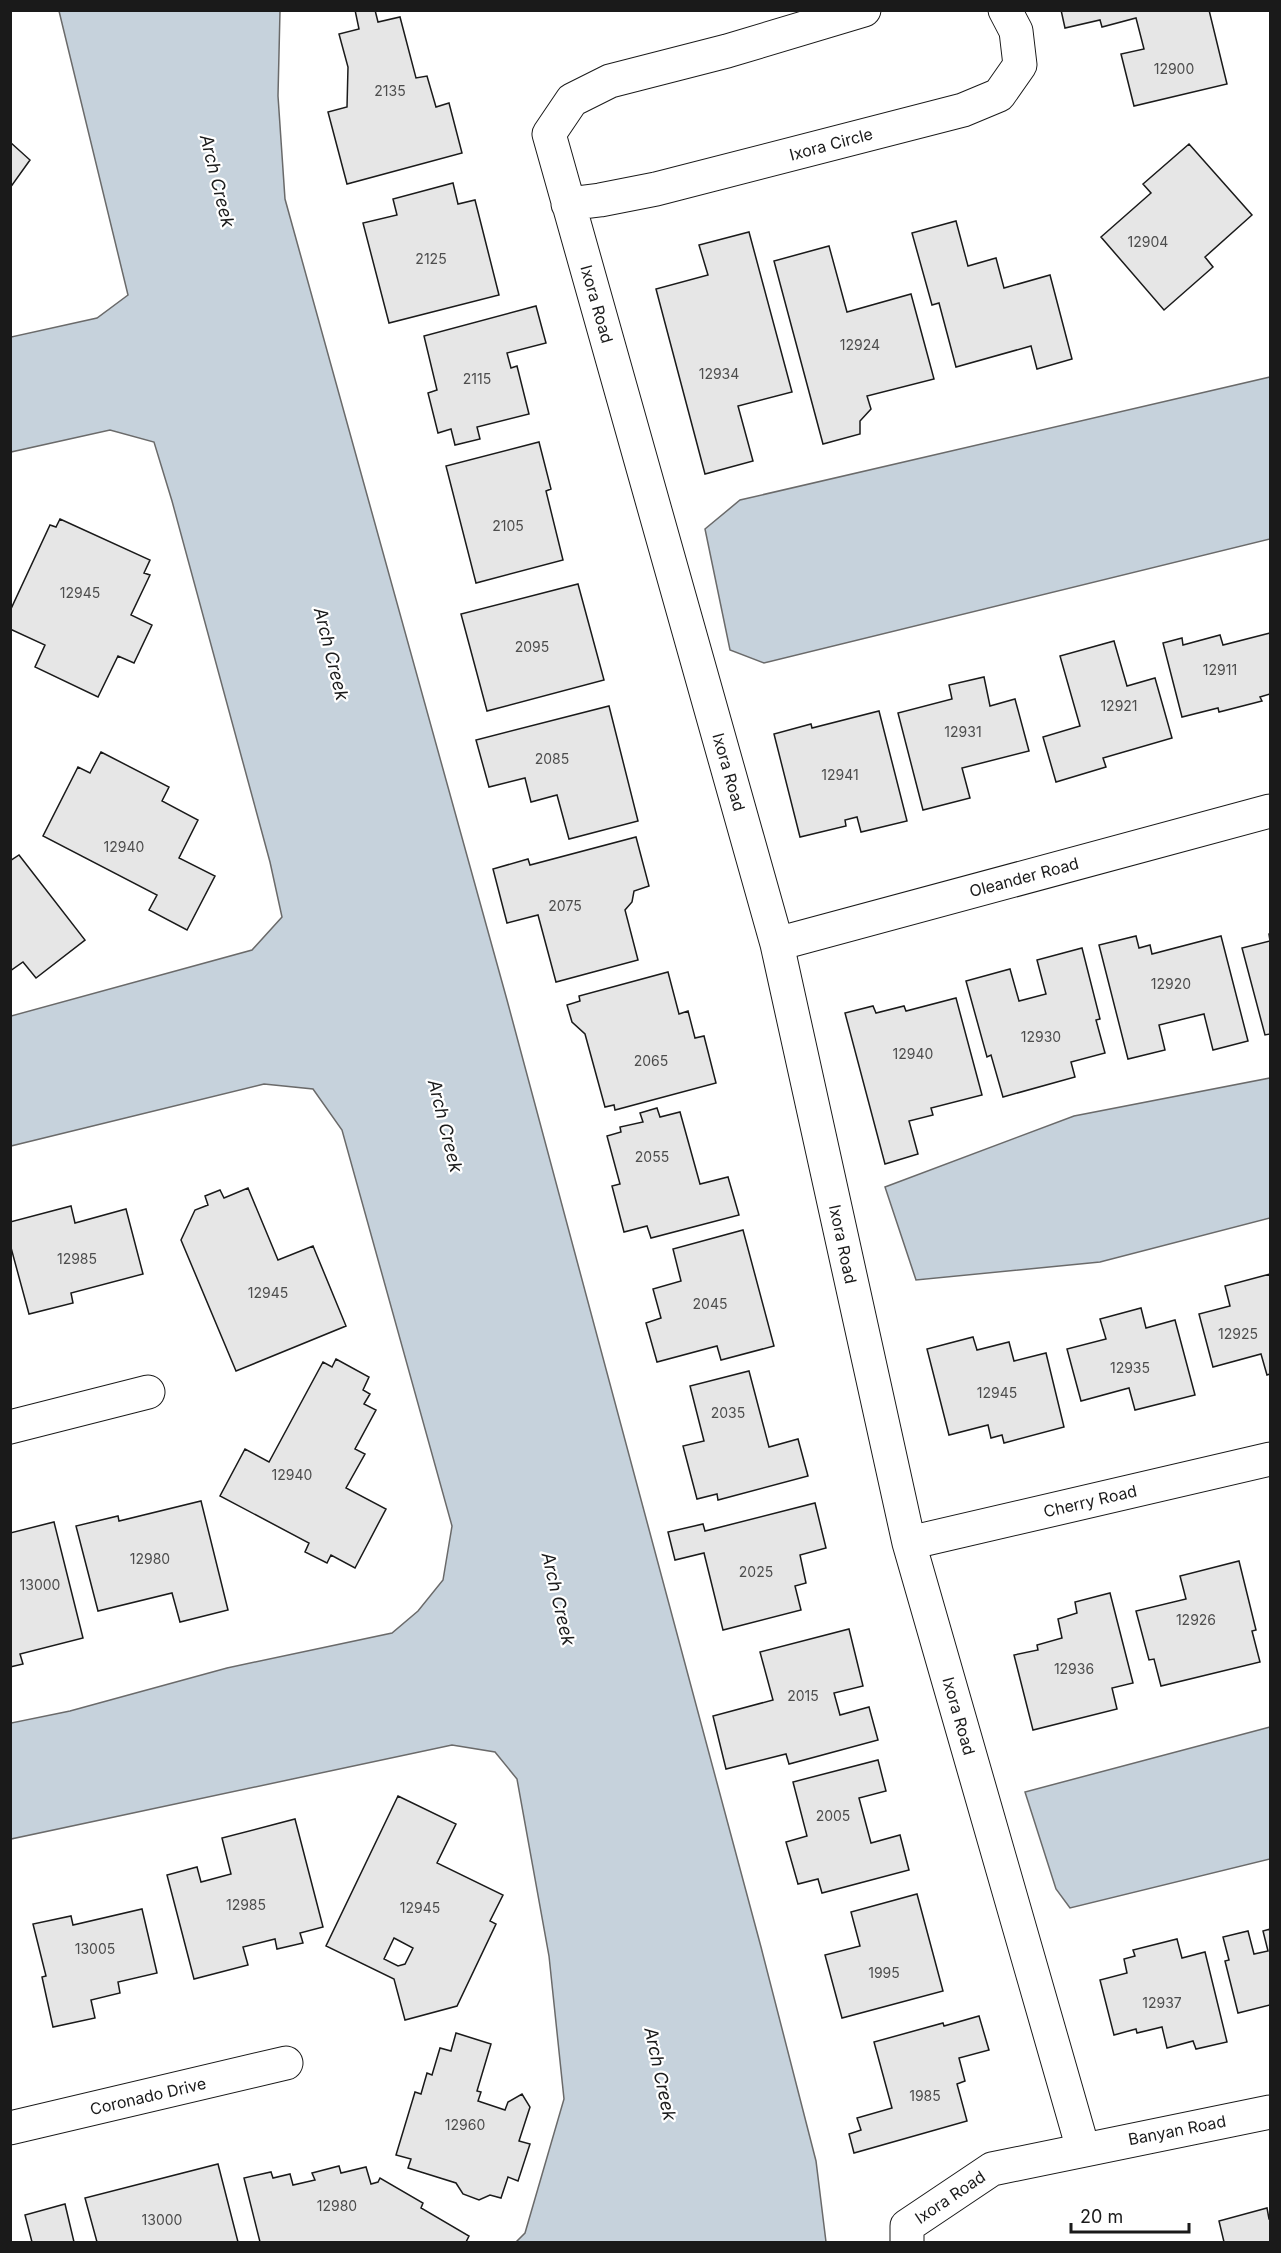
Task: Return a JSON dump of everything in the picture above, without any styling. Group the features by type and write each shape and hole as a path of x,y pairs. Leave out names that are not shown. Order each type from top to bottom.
{"street":[{"name":"Ixora Road","path":"864,10 727,51 610,81 572,100 549,134 777,944 909,1543 1083,2149 992,2169 907,2226 907,2242"},
{"name":"Ixora Circle","path":"568,204 611,198 688,181 963,110 999,95 1020,65 1016,31 1005,10"},
{"name":"Oleander Road","path":"777,944 1270,811"},
{"path":"10,1427 148,1392"},
{"name":"Cherry Road","path":"909,1543 1270,1459"},
{"name":"Coronado Drive","path":"10,2128 286,2063"},
{"name":"Banyan Road","path":"1083,2149 1270,2112"}],"water":[{"name":"Arch Creek","path":"59,11 280,11 278,96 285,199 507,1000 761,1947 816,2161 826,2242 516,2242 525,2233 564,2099 549,1956 517,1779 495,1752 452,1745 11,1839 11,1723 70,1711 227,1668 392,1633 418,1611 443,1580 452,1526 342,1130 313,1089 264,1084 11,1146 11,1016 252,950 282,917 270,862 154,442 110,430 11,452 11,337 97,318 128,295"},
{"path":"1270,377 1270,539 764,663 730,650 705,529 740,500"},
{"path":"1270,1078 1270,1218 1100,1262 916,1280 885,1187 1074,1116"},
{"path":"1270,1727 1270,1859 1070,1908 1056,1889 1025,1792"}],"building":[{"path":"355,10 375,10 378,22 400,17 416,78 427,76 436,107 449,103 462,153 347,184 328,112 347,107 348,67 339,34 359,29"},
{"path":"1061,10 1209,10 1227,84 1134,106 1121,54 1144,49 1136,18 1102,27 1100,20 1065,28"},
{"path":"10,142 30,160 10,188"},
{"path":"1189,144 1252,215 1205,257 1213,267 1164,310 1101,237 1151,193 1143,184"},
{"path":"453,183 458,204 475,200 499,295 389,323 363,223 397,215 393,199"},
{"path":"956,221 968,266 996,258 1004,288 1050,275 1072,359 1037,369 1031,346 956,367 939,303 932,305 912,233"},
{"path":"749,232 792,392 738,406 753,461 705,474 656,289 708,275 699,245"},
{"path":"829,246 847,312 911,294 934,379 867,396 871,409 860,421 860,434 823,444 774,261"},
{"path":"536,306 546,343 507,353 511,368 517,366 529,414 477,427 480,439 455,445 451,429 438,433 428,393 437,390 424,336"},
{"path":"539,442 551,489 546,491 563,560 476,583 446,466"},
{"path":"60,519 150,560 144,573 150,575 131,615 152,625 134,663 118,656 98,697 35,667 45,645 10,629 10,611 50,525 56,527"},
{"path":"578,584 604,680 487,711 461,614"},
{"path":"1270,633 1270,694 1260,697 1262,701 1219,712 1218,708 1182,717 1163,643 1182,638 1183,645 1220,635 1223,645"},
{"path":"1114,641 1127,686 1155,678 1172,738 1103,758 1106,767 1056,782 1043,737 1080,726 1060,656"},
{"path":"984,677 990,706 1015,699 1029,751 962,768 970,798 923,810 898,713 952,699 949,685"},
{"path":"609,706 638,821 569,839 557,795 531,802 525,778 489,787 476,740"},
{"path":"879,711 907,821 861,832 857,817 845,820 846,826 800,837 774,734 811,724 812,728"},
{"path":"101,752 169,787 162,801 198,820 179,858 215,876 187,930 149,910 157,895 43,836 78,767 90,773"},
{"path":"636,837 649,886 634,891 632,902 625,910 638,960 556,982 538,915 507,923 493,869 528,859 530,865"},
{"path":"19,855 85,940 36,978 23,962 10,971 10,861"},
{"path":"1136,936 1139,948 1150,945 1152,954 1221,936 1248,1041 1213,1050 1204,1014 1159,1025 1165,1050 1128,1059 1099,945"},
{"path":"1270,941 1270,1034 1265,1035 1242,948"},
{"path":"1082,948 1100,1019 1096,1020 1105,1053 1071,1062 1075,1077 1003,1097 991,1055 987,1057 966,981 1010,969 1019,1001 1046,994 1037,960"},
{"path":"668,972 679,1014 688,1011 695,1038 704,1036 716,1083 615,1110 614,1105 605,1107 585,1034 572,1022 567,1005 580,1001 579,996"},
{"path":"956,998 982,1095 931,1108 933,1115 909,1121 918,1154 885,1164 845,1013 873,1006 876,1013 904,1006 906,1011"},
{"path":"657,1108 660,1117 680,1112 700,1184 728,1177 739,1215 651,1238 647,1226 624,1232 612,1186 620,1184 607,1136 621,1132 620,1127 643,1122 640,1113"},
{"path":"248,1188 278,1260 313,1246 346,1326 236,1371 181,1240 195,1210 208,1205 205,1196 220,1190 224,1198"},
{"path":"71,1206 75,1223 126,1209 143,1274 71,1293 73,1303 29,1314 10,1244 10,1222"},
{"path":"743,1230 774,1346 721,1360 717,1346 657,1362 646,1323 661,1318 653,1289 681,1281 673,1249"},
{"path":"1270,1274 1270,1374 1267,1375 1261,1354 1213,1367 1199,1314 1230,1306 1225,1286"},
{"path":"1141,1308 1146,1328 1175,1320 1195,1395 1135,1410 1129,1388 1081,1401 1067,1349 1106,1339 1100,1319"},
{"path":"973,1337 977,1350 1009,1342 1014,1361 1046,1353 1064,1427 1004,1443 1002,1435 991,1438 988,1425 949,1435 927,1349"},
{"path":"336,1359 369,1377 363,1390 370,1394 364,1404 376,1410 355,1449 365,1454 346,1488 386,1509 355,1568 331,1555 327,1563 305,1552 309,1543 220,1496 245,1449 269,1462 323,1362 332,1367"},
{"path":"749,1371 769,1447 798,1439 808,1476 718,1500 717,1494 697,1499 683,1446 704,1441 690,1386"},
{"path":"201,1501 228,1610 180,1622 172,1593 98,1611 76,1526 118,1516 119,1521"},
{"path":"815,1503 826,1548 800,1555 806,1583 795,1586 801,1610 723,1630 704,1553 675,1560 668,1532 703,1524 705,1531"},
{"path":"54,1522 83,1638 20,1654 23,1664 10,1667 10,1533"},
{"path":"1239,1561 1256,1630 1252,1631 1260,1662 1161,1686 1154,1659 1149,1660 1136,1611 1186,1599 1180,1576"},
{"path":"1110,1593 1133,1683 1112,1688 1117,1709 1033,1730 1014,1655 1038,1650 1037,1645 1062,1638 1058,1619 1077,1613 1075,1602"},
{"path":"849,1629 863,1686 834,1693 840,1715 869,1707 878,1740 789,1764 786,1754 726,1769 713,1716 773,1700 760,1652"},
{"path":"878,1760 886,1791 859,1798 871,1843 900,1835 909,1870 822,1893 818,1879 798,1884 786,1842 807,1836 793,1782"},
{"path":"398,1796 456,1824 437,1863 503,1895 490,1921 496,1924 457,2006 405,2020 394,1979 326,1946","holes":["394,1938 413,1948 405,1964 398,1966 384,1959"]},
{"path":"295,1819 323,1927 300,1933 303,1943 277,1949 275,1939 243,1947 248,1965 194,1979 167,1875 197,1867 201,1882 231,1874 222,1838"},
{"path":"917,1894 943,1991 842,2018 825,1955 860,1946 851,1912"},
{"path":"142,1909 157,1973 118,1982 120,1993 91,2000 95,2018 53,2027 42,1977 46,1976 33,1924 71,1916 73,1925"},
{"path":"1270,1929 1270,2005 1238,2013 1225,1961 1229,1960 1223,1937 1248,1931 1254,1954 1268,1951 1263,1931"},
{"path":"1177,1939 1182,1958 1205,1952 1227,2042 1196,2049 1193,2041 1167,2048 1162,2027 1137,2033 1136,2029 1114,2035 1100,1980 1127,1973 1124,1959 1135,1956 1133,1950"},
{"path":"979,2016 989,2050 959,2058 965,2081 957,2084 967,2121 854,2153 849,2134 861,2130 857,2118 892,2108 874,2042 943,2023 944,2026"},
{"path":"456,2033 491,2044 477,2091 481,2092 478,2101 505,2110 508,2102 522,2094 530,2107 519,2141 530,2144 518,2181 508,2177 501,2198 490,2195 479,2200 463,2194 456,2183 408,2168 411,2159 396,2155 415,2092 421,2094 427,2073 432,2075 440,2048 451,2051"},
{"path":"218,2164 238,2242 97,2242 85,2198"},
{"path":"339,2166 341,2173 366,2167 371,2184 378,2182 380,2178 423,2203 421,2208 469,2236 466,2242 260,2242 244,2178 271,2172 273,2178 290,2174 293,2185 315,2180 312,2173"},
{"path":"65,2204 74,2242 32,2242 25,2215"},
{"path":"1267,2208 1270,2219 1270,2242 1224,2242 1219,2221"}]}
